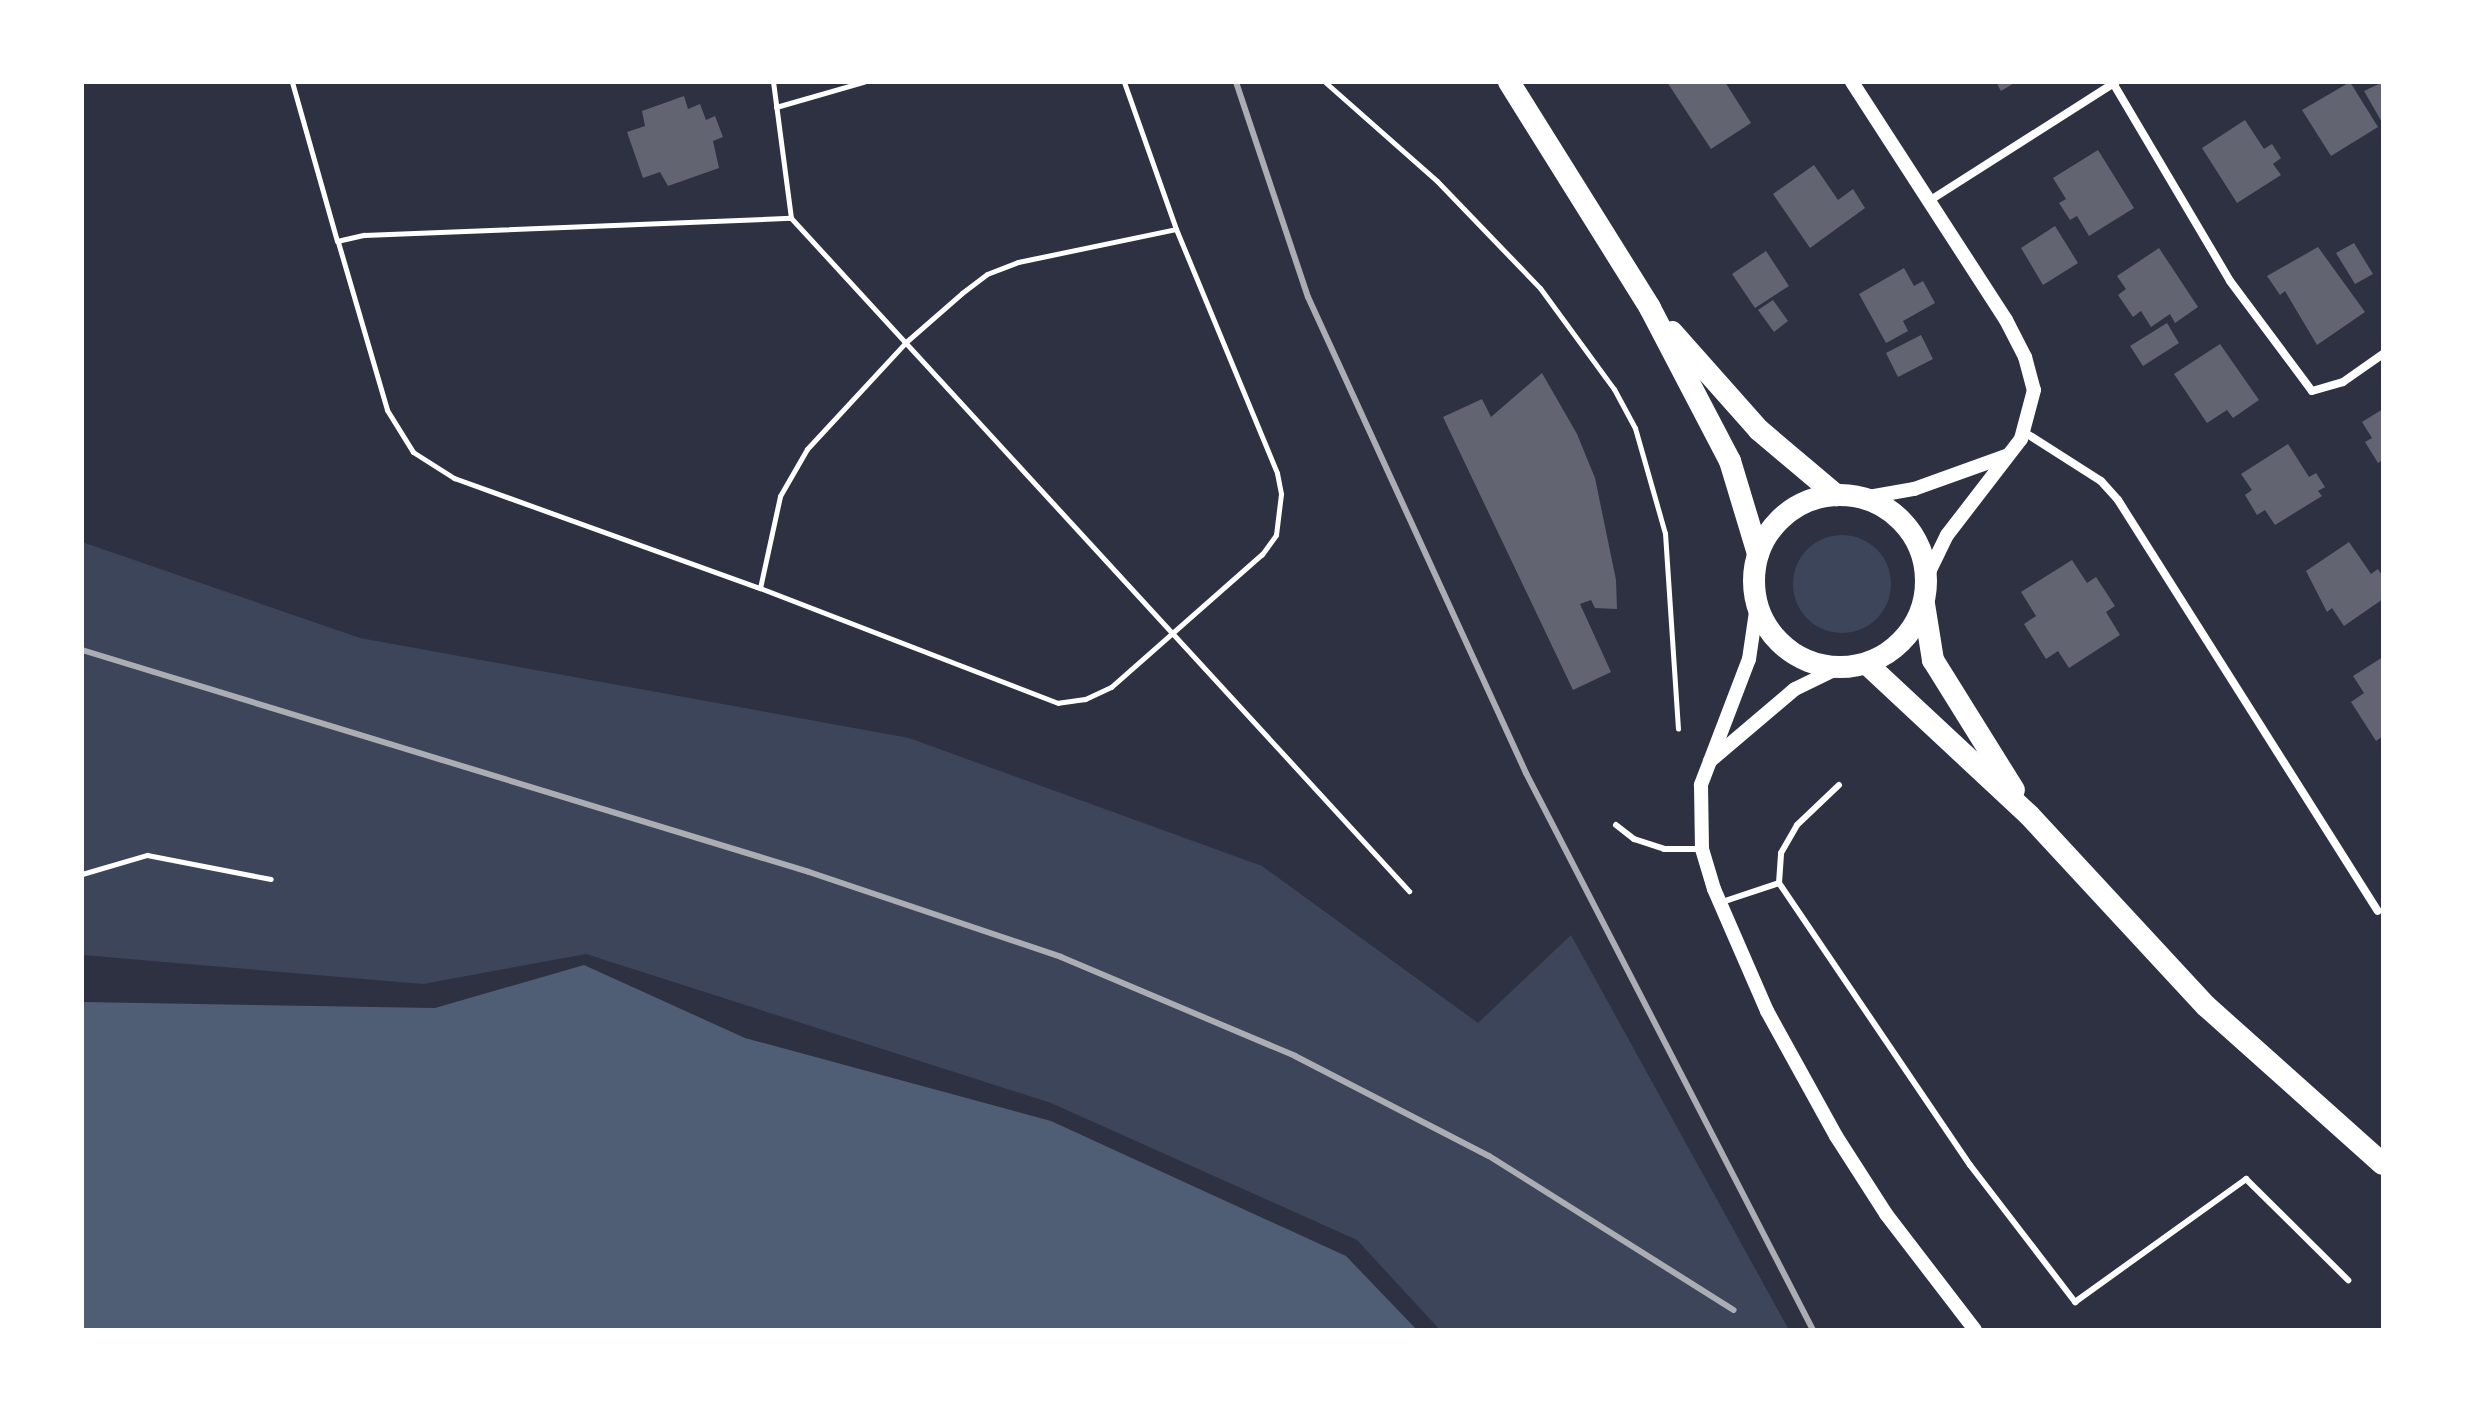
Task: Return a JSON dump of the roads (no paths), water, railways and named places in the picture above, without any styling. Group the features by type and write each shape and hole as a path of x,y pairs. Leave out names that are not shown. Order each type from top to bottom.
{"highway":[{"path":"1509,82 1650,308 1730,461 1758,554 1757,605 1784,648 1810,663 1838,668 1867,664 1893,650 1912,630 1924,604"},
{"path":"1650,308 1759,430 1836,495"},
{"path":"1758,554 1788,513 1836,495 1863,498 1906,525 1921,549 1927,576 1924,604 1933,660 2029,815"},
{"path":"1867,664 2029,815 2206,1006 2383,1164"}],"street":[{"path":"1852,82 2025,357 2034,390 2024,432 1989,486 1947,535 1927,576"},
{"path":"1929,201 2115,83 2230,281 2312,391 2343,382 2383,354"},
{"path":"2024,432 2101,481 2118,500 2380,910"},
{"path":"1863,498 1914,489 2006,456"},
{"path":"1757,605 1749,659 1701,785 1702,849 1719,903 1767,1011 1836,1136 1886,1214 1975,1330"},
{"path":"1709,761 1795,689 1838,668"}],"lane":[{"path":"1839,785 1797,825 1781,853 1779,883 1970,1165 2075,1302 2246,1179 2348,1280"},
{"path":"1616,825 1634,839 1664,849 1702,849"},
{"path":"1719,903 1779,883"}],"railway":[{"path":"1236,82 1308,297 1526,773 1813,1330"},
{"path":"82,650 809,872 1061,957 1295,1056 1489,1156 1734,1310"}]}
